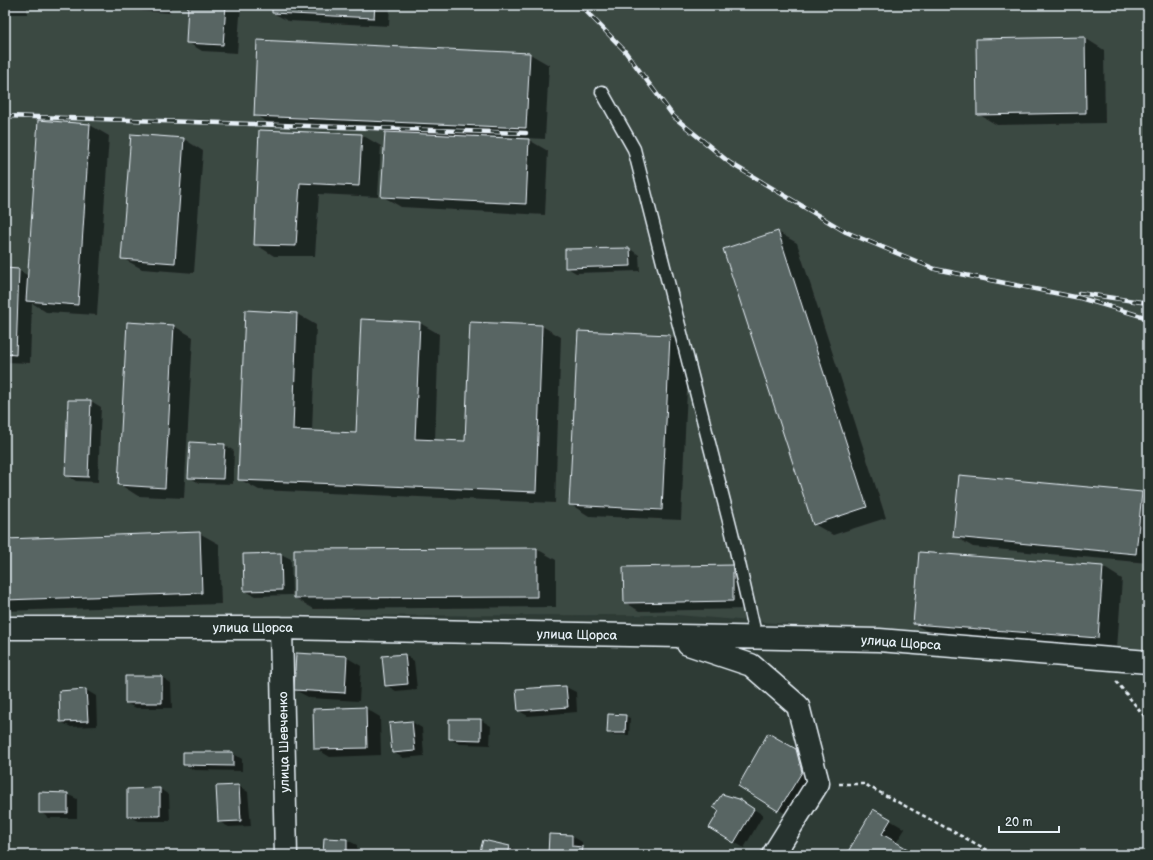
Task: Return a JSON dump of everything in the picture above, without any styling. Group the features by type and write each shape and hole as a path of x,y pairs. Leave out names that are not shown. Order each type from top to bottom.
{"street":[{"name":"улица Щорса","path":"5,628 281,628 668,637 879,640 1148,662"},
{"name":"улица Шевченко","path":"281,628 286,855"},
{"path":"668,637 752,665 798,706 818,784 773,855"}],"lane":[{"path":"602,92 634,149 732,533 756,638"}],"path":[{"path":"1097,657 1148,721"},
{"path":"818,784 864,784 997,855"}],"shaded area":[{"path":"5,5 1148,5 1148,653 677,615 5,615"}],"building":[{"path":"188,5 226,5 223,45 186,43"},
{"path":"272,5 375,5 374,18 272,13"},
{"path":"1085,37 1086,113 977,115 976,39"},
{"path":"257,40 530,53 526,128 254,116"},
{"path":"38,120 90,124 78,305 26,301"},
{"path":"259,130 362,134 359,186 300,183 296,246 254,245"},
{"path":"385,132 529,139 526,204 381,197"},
{"path":"131,134 184,138 175,263 121,259"},
{"path":"778,231 867,507 813,525 723,249"},
{"path":"630,248 631,266 565,268 565,249"},
{"path":"5,268 19,269 16,355 5,354"},
{"path":"245,310 297,313 293,430 356,433 361,319 420,322 415,439 465,441 470,322 542,325 536,492 238,480"},
{"path":"127,322 174,325 165,488 118,485"},
{"path":"578,331 670,335 662,510 569,505"},
{"path":"68,400 91,400 88,477 65,476"},
{"path":"190,442 225,444 223,479 188,478"},
{"path":"959,475 1142,492 1136,554 953,537"},
{"path":"200,532 202,593 5,600 5,539"},
{"path":"537,548 537,597 294,598 294,549"},
{"path":"919,552 1103,566 1098,638 913,624"},
{"path":"281,553 282,590 244,591 243,554"},
{"path":"733,565 733,601 624,603 623,567"},
{"path":"296,653 347,656 345,693 294,690"},
{"path":"405,654 408,684 385,686 382,656"},
{"path":"125,676 162,676 162,703 125,703"},
{"path":"566,686 568,707 518,711 516,689"},
{"path":"86,689 88,721 60,722 59,691"},
{"path":"366,707 367,748 314,749 313,709"},
{"path":"608,714 626,715 625,733 607,733"},
{"path":"449,719 481,719 481,740 449,739"},
{"path":"412,721 415,751 392,753 389,723"},
{"path":"768,733 796,749 802,772 778,811 738,786"},
{"path":"183,752 233,752 233,766 183,765"},
{"path":"239,785 241,821 218,822 216,786"},
{"path":"160,788 160,816 127,816 127,789"},
{"path":"39,792 68,793 68,813 39,813"},
{"path":"722,794 739,799 754,809 734,843 709,828 719,811 713,807"},
{"path":"873,809 891,819 882,834 911,851 909,855 846,855"},
{"path":"549,834 572,835 572,846 583,847 582,855 548,855"},
{"path":"324,838 347,839 347,855 323,855"},
{"path":"483,840 510,846 508,855 479,855"}],"railway":[{"path":"580,5 624,50 674,117 730,163 846,232 935,269 1080,298 1148,318"},
{"path":"5,116 526,133"},
{"path":"1079,293 1148,303"}]}
